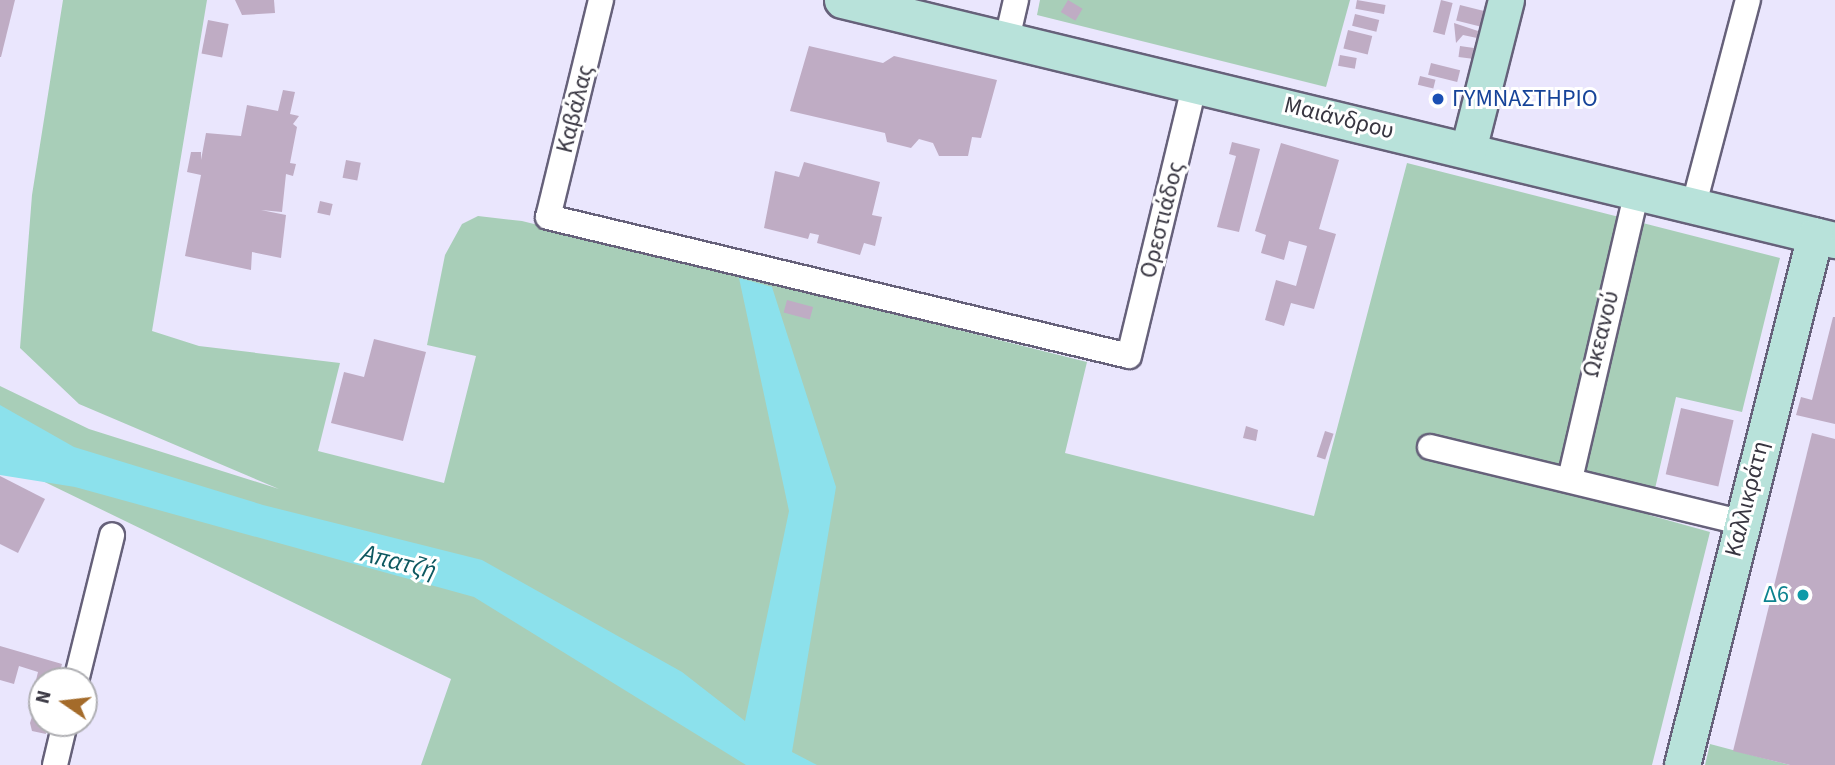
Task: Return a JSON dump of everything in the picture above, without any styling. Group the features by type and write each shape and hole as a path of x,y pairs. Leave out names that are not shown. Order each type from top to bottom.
{"main road":[{"name":"Μαιάνδρου","path":"842,0 1825,237"},
{"path":"1468,150 1506,0"},
{"name":"Καλλικράτη","path":"1682,765 1741,522 1825,237"}],"street":[{"name":"Καβάλας","path":"601,0 548,217 1129,356"},
{"path":"1007,40 1016,0"},
{"path":"1694,205 1748,0"},
{"name":"Ορεστιάδος","path":"1129,356 1195,84"},
{"name":"Ωκεανού","path":"1570,479 1637,190"},
{"path":"1430,447 1741,522"},
{"path":"79,667 112,535"},
{"path":"55,765 62,737"}],"green space":[{"path":"63,0 207,0 152,331 199,346 340,363 318,451 444,483 476,356 427,345 445,255 462,224 478,216 522,221 1087,362 1065,453 1314,516 1407,163 1780,258 1742,412 1676,397 1649,515 1710,532 1652,765 421,765 451,679 22,471 0,473 0,386 89,429 279,489 79,404 20,348 32,195"},
{"path":"1040,0 1350,0 1326,87 1037,15"},
{"path":"1710,744 1790,765 1705,765"}],"water":[{"name":"Απατζή","path":"739,278 772,287 836,487 792,752 817,765 746,765 474,597 75,487 0,475 0,405 74,447 263,505 482,560 682,672 745,721 789,511"}],"building":[{"path":"0,0 15,0 1,57 0,57"},
{"path":"235,0 274,0 275,13 242,15"},
{"path":"1068,0 1083,9 1075,21 1061,12"},
{"path":"1357,0 1386,5 1384,14 1355,9"},
{"path":"1441,0 1453,3 1445,35 1433,32"},
{"path":"1460,5 1493,13 1489,29 1456,21"},
{"path":"1355,14 1379,20 1376,32 1352,26"},
{"path":"208,20 229,24 222,57 202,53"},
{"path":"1454,23 1478,31 1477,38 1463,35 1456,43"},
{"path":"1348,30 1372,36 1368,54 1343,48"},
{"path":"809,46 883,63 894,56 997,80 981,138 972,137 968,156 939,156 933,143 919,139 911,148 887,142 885,133 790,111"},
{"path":"1460,46 1474,48 1472,59 1458,57"},
{"path":"1340,55 1357,58 1355,69 1338,66"},
{"path":"1431,63 1460,70 1457,82 1428,75"},
{"path":"1420,76 1436,80 1433,89 1418,85"},
{"path":"283,90 295,92 290,114 299,116 293,124 297,127 290,163 296,164 293,176 286,174 282,212 261,210 286,215 281,258 252,252 251,270 185,256 201,175 187,172 191,152 201,152 201,160 206,133 241,136 247,105 278,111"},
{"path":"1232,142 1260,149 1239,232 1217,227 1236,156 1229,154"},
{"path":"1281,143 1339,160 1319,229 1336,234 1314,309 1291,303 1284,326 1265,320 1276,280 1296,286 1307,246 1289,241 1284,260 1261,253 1266,235 1255,231"},
{"path":"346,160 361,163 357,181 343,178"},
{"path":"804,162 880,182 872,215 882,217 875,246 864,243 860,255 817,243 819,235 810,233 808,239 764,228 775,171 799,177"},
{"path":"320,201 333,204 330,216 317,213"},
{"path":"787,300 813,307 810,320 784,313"},
{"path":"1833,317 1835,424 1796,415 1801,397 1812,400"},
{"path":"374,339 426,352 403,441 331,423 344,372 364,377"},
{"path":"1681,408 1734,420 1718,486 1666,474"},
{"path":"1246,426 1258,430 1256,441 1243,438"},
{"path":"1325,431 1334,434 1325,459 1317,457"},
{"name":"Δ6","path":"1812,433 1835,439 1835,765 1790,765 1733,751"},
{"path":"0,476 45,499 18,553 0,544"},
{"path":"0,646 62,664 61,667 28,669 19,666 14,684 0,680"}],"place":[{"name":"ΓΥΜΝΑΣΤΗΡΙΟ","path":"1438,99"},
{"name":"Δ6","path":"1803,595"}]}
